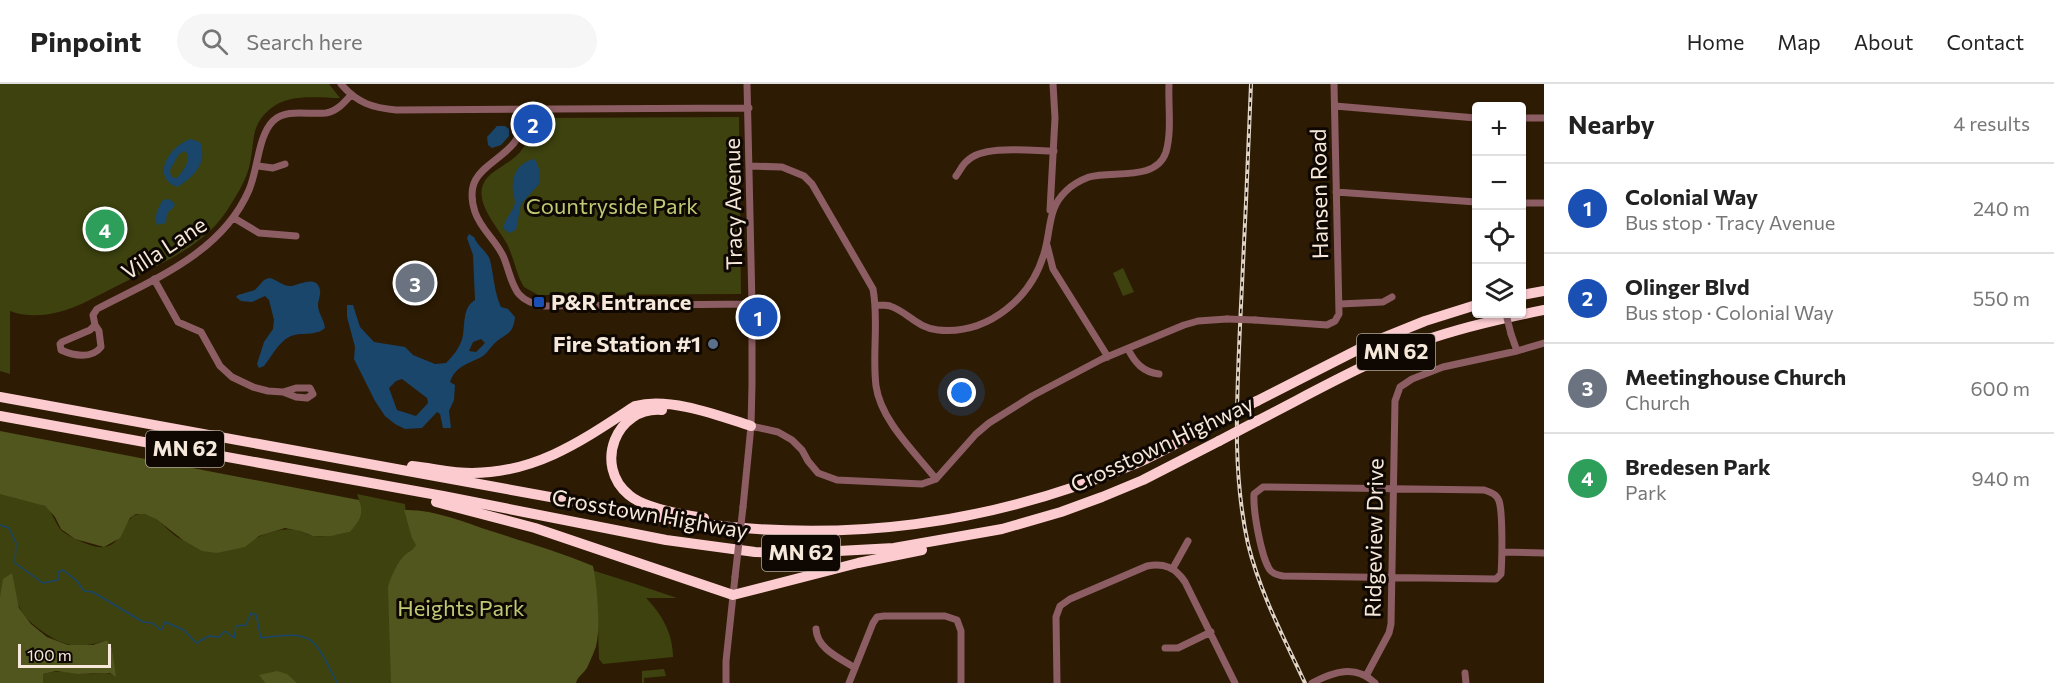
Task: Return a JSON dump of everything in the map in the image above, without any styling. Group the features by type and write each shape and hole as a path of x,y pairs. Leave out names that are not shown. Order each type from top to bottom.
{"highway":[{"path":"1526,294 1544,291"},
{"name":"Crosstown Highway","path":"0,397 688,522 750,530 802,532 908,526 1016,505 1070,489 1137,463 1373,342 1425,321 1472,306"},
{"name":"Crosstown Highway","path":"0,416 666,540 755,552 801,553 894,549 1002,529 1102,497 1143,480 1379,359 1480,323 1544,310"},
{"path":"322,456 471,473 506,469 555,455 580,442 635,406 645,404 676,405 751,426"},
{"path":"751,426 732,425 659,410 645,412 624,425 612,444 614,475 628,495 644,503 701,518 802,532"},
{"path":"369,483 535,528 733,595 858,563 907,555 1002,529"}],"street":[{"path":"341,84 351,95 376,108 749,108"},
{"name":"Tracy Avenue","path":"726,683 726,661 751,426 752,304 747,84"},
{"path":"1053,84 1054,151 1048,231 1049,257 1053,269 1108,357"},
{"path":"876,305 890,306 923,327 953,330 983,323 1012,305 1023,293 1041,264 1050,219 1060,197 1078,182 1089,177 1150,170 1163,159 1168,143 1169,84"},
{"name":"Hansen Road","path":"1334,84 1340,304"},
{"name":"Villa Lane","path":"95,326 93,315 97,309 154,279 207,246 234,218 250,188 258,166 264,134 275,118 294,114 327,113 341,106 351,95"},
{"path":"1335,106 1472,118"},
{"path":"527,109 519,137 513,145 481,171 476,179 472,197 478,220 503,256 513,287 519,294 535,304 545,306 752,304"},
{"path":"1526,118 1544,118"},
{"path":"957,176 966,162 992,150 1054,151"},
{"path":"258,166 273,168 285,164"},
{"path":"750,166 782,167 804,176 812,184 868,278 876,305 876,379 880,400 894,426 936,479"},
{"path":"1336,192 1472,202"},
{"path":"1526,203 1544,202"},
{"path":"234,218 259,233 296,236"},
{"path":"154,279 178,322 201,332 226,372 253,387 283,392"},
{"path":"751,426 778,432 792,440 818,472 837,480 922,484 936,479 976,434 989,423 1032,396 1108,357 1184,325 1198,321 1227,319 1327,325 1337,320 1340,304 1383,302 1392,297"},
{"path":"1507,318 1517,351 1544,343"},
{"path":"95,326 99,331 101,347 93,355 78,355 61,350 62,342 95,326"},
{"path":"1128,349 1134,361 1148,372 1159,374"},
{"name":"Ridgeview Drive","path":"1366,676 1389,633 1391,624 1396,394 1401,386 1412,379 1443,367 1517,351"},
{"path":"1263,487 1394,489 1484,490 1496,495 1501,508 1501,576 1496,579 1283,576 1270,570 1256,520 1254,499 1256,491 1263,487"},
{"path":"1173,568 1188,541"},
{"path":"1502,552 1544,553"},
{"path":"1057,683 1056,617 1064,601 1147,566 1155,565 1173,568 1185,582 1236,683"},
{"path":"849,683 873,623 877,617 884,615 945,616 957,620 961,631 961,683"},
{"path":"816,629 816,638 821,645 855,668"},
{"path":"1165,648 1178,648 1211,632"},
{"path":"1312,683 1335,672 1354,672 1366,676 1375,683"},
{"path":"1465,673 1466,683"}],"green space":[{"path":"0,84 329,84 340,98 294,98 270,109 256,128 248,169 240,189 216,225 191,246 162,264 67,310 34,315 10,311 10,374 0,371"},
{"name":"Countryside Park","path":"739,117 741,294 538,295 524,287 507,244 486,210 482,200 482,191 484,182 491,174 515,157 524,147 537,118"},
{"path":"1123,268 1134,292 1123,296 1113,273"},
{"path":"0,431 359,500 361,514 350,532 331,536 313,536 285,528 259,536 245,547 217,553 202,551 183,540 156,519 145,514 136,514 130,518 120,538 104,547 75,539 61,529 55,517 45,506 0,494"},
{"path":"0,444 14,446 15,498 43,505 61,530 90,545 110,546 116,541 128,521 139,514 157,519 176,536 187,541 251,541 268,533 285,529 297,530 313,536 350,532 361,514 357,494 405,504 406,518 542,555 677,598 646,598 666,625 673,657 603,664 599,659 597,598 543,597 526,683 296,683 260,676 265,683 43,683 43,674 54,672 105,673 115,676 112,648 107,640 79,646 56,640 28,619 16,599 0,678"},
{"name":"Heights Park","path":"404,510 448,517 593,566 598,606 596,647 587,668 576,683 391,683 388,587 399,562 416,545"},
{"path":"12,573 19,608 31,624 47,637 68,645 93,645 107,640 112,648 116,677 110,673 78,674 56,671 43,674 43,683 0,683 0,597 3,579"},
{"path":"664,669 666,676 644,678 644,683 642,683 642,671"},
{"path":"277,671 287,674 297,683 265,683 259,675"}],"water":[{"path":"497,126 505,126 509,129 509,136 501,145 492,148 488,145 487,137"},
{"path":"190,139 200,142 201,163 189,179 177,187 166,179 164,168 173,151","holes":["185,151 188,155 187,164 181,173 177,178 171,177 170,170 179,154"]},
{"path":"535,159 539,169 540,183 521,204 516,230 509,233 504,226 515,204 513,180 520,166"},
{"path":"169,199 175,204 167,213 166,223 157,225 158,209 163,200"},
{"path":"469,234 474,237 489,257 495,290 501,307 508,309 515,317 514,323 510,331 484,355 464,366 453,376 450,382 455,385 454,400 449,411 451,428 443,428 440,414 437,412 422,428 405,429 385,416 354,359 355,347 347,317 347,305 353,305 360,327 374,342 405,347 413,355 435,364 446,363 461,343 466,311 475,300 473,255 467,238","holes":["481,339 485,343 476,352 469,351 473,342","402,379 427,398 428,403 416,416 397,410 389,388"]},
{"path":"269,278 289,286 308,282 316,283 320,290 318,308 325,328 321,331 298,334 285,339 264,366 259,368 257,364 264,342 273,329 274,320 269,300 265,296 252,302 241,301 236,297 255,290"}],"waterway":[{"path":"0,525 9,528 16,543 15,563 43,583 58,580 58,572 63,570 77,581 84,591 93,592 161,630 165,622 184,630 196,643 209,636 219,637 225,631 234,638 236,626 246,625 251,613 256,615 261,638 292,635 310,640 323,655 337,683"}],"railway":[{"path":"1251,84 1238,381 1237,435 1240,490 1248,544 1259,580 1305,683"}],"place":[{"name":"Olinger Blvd","path":"533,124"},
{"name":"Bredesen Park","path":"105,229"},
{"name":"Meetinghouse Church","path":"415,283"},
{"name":"P&R Entrance","path":"539,302"},
{"name":"Colonial Way","path":"758,317"},
{"name":"Fire Station #1","path":"713,344"}]}
